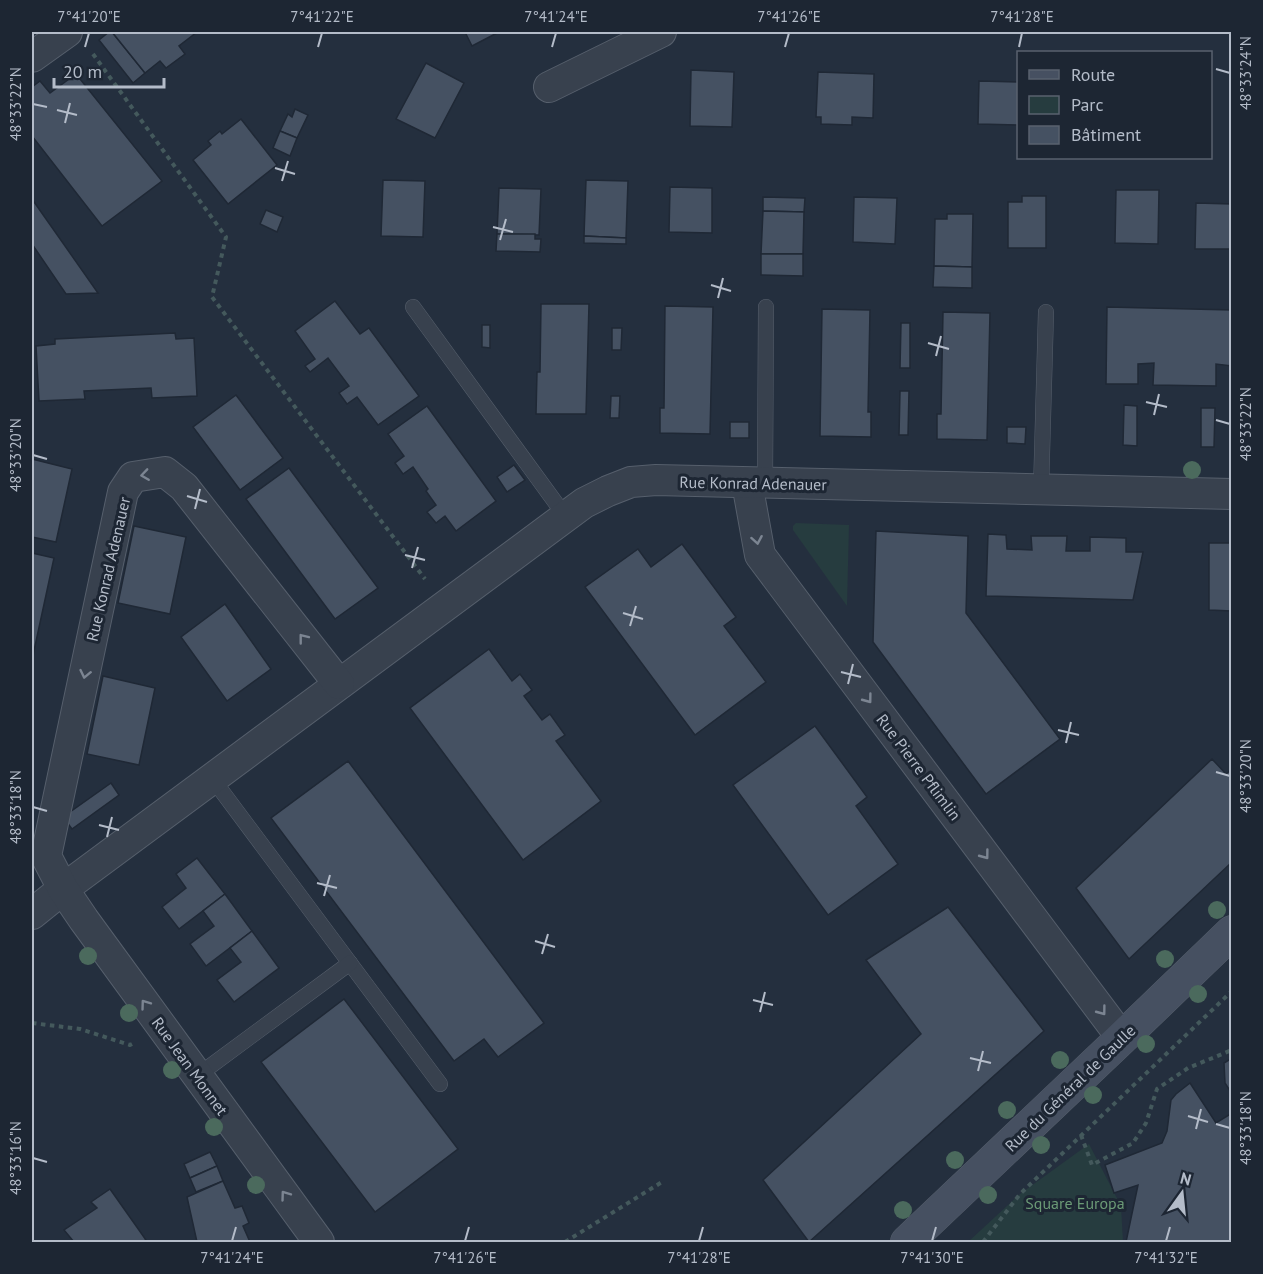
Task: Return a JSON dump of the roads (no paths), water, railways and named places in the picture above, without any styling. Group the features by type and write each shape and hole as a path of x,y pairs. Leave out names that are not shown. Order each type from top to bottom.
{"street":[{"path":"32,57 67,32"},
{"path":"549,87 661,32"},
{"name":"Rue Konrad Adenauer","path":"63,890 46,856 123,492 133,477 165,472 184,487 339,684"},
{"name":"Rue Konrad Adenauer","path":"32,914 584,503 631,482 656,480 1232,494"},
{"name":"Rue Pierre Pflimlin","path":"756,483 760,555 1122,1038"},
{"name":"Rue Jean Monnet","path":"63,890 319,1242"},
{"name":"Rue du Général de Gaulle","path":"907,1242 1232,932"}],"lane":[{"path":"413,307 566,517"},
{"path":"756,483 766,307"},
{"path":"1041,490 1046,312"},
{"path":"212,778 440,1084"},
{"path":"197,1076 350,963"}],"park label":[{"name":"Square Europa","path":"1075,1203"}]}
